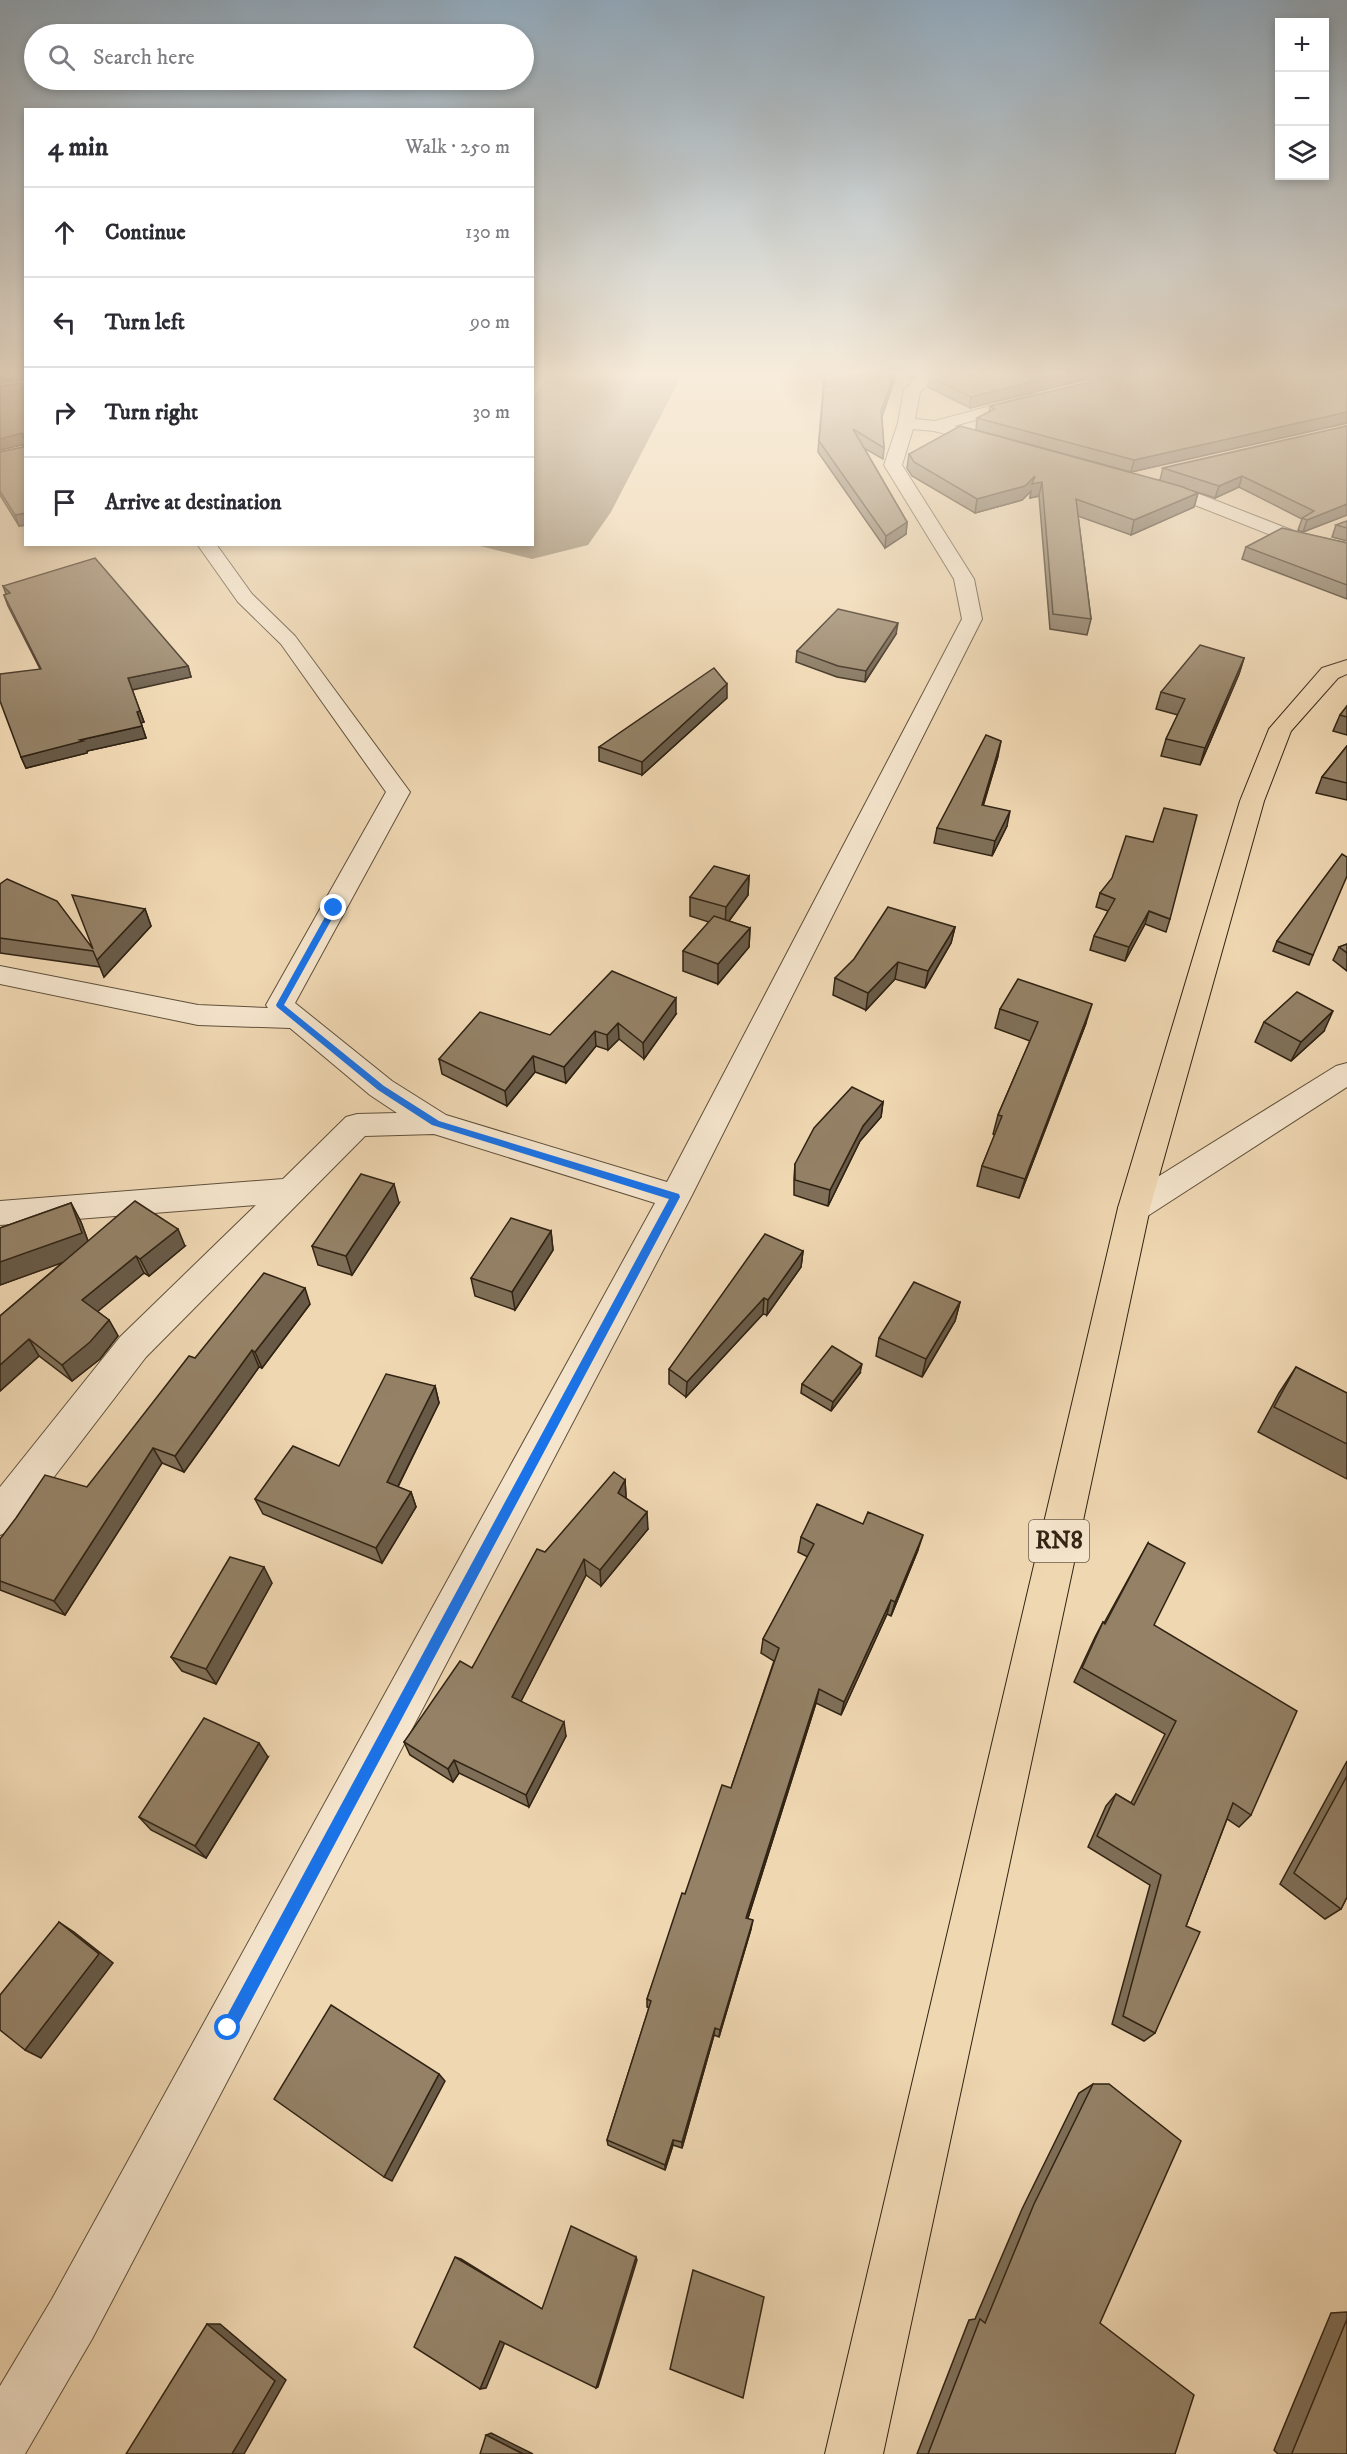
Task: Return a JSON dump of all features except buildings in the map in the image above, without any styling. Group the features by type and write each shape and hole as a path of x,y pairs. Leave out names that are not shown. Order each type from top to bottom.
{"main road":[{"name":"RN8","path":"854,2454 1134,1208 1252,801 1281,729 1330,673 1347,666"}],"street":[{"path":"0,2441 78,2309 754,1050 912,730 972,619 964,579 908,490"},
{"path":"1166,490 1293,537 1347,549"},
{"path":"1304,540 1336,526"},
{"path":"207,546 245,597 288,640 398,792 280,1005 381,1088 435,1123 675,1197"},
{"path":"0,975 198,1015 296,1019"},
{"path":"1134,1208 1347,1073"},
{"path":"0,1517 133,1347 357,1125 435,1123"},
{"path":"0,1214 291,1190"}],"runway":[{"path":"534,509 546,490"}],"route":[{"path":"228,2028 675,1197 435,1123 381,1088 280,1005 334,908"}]}
